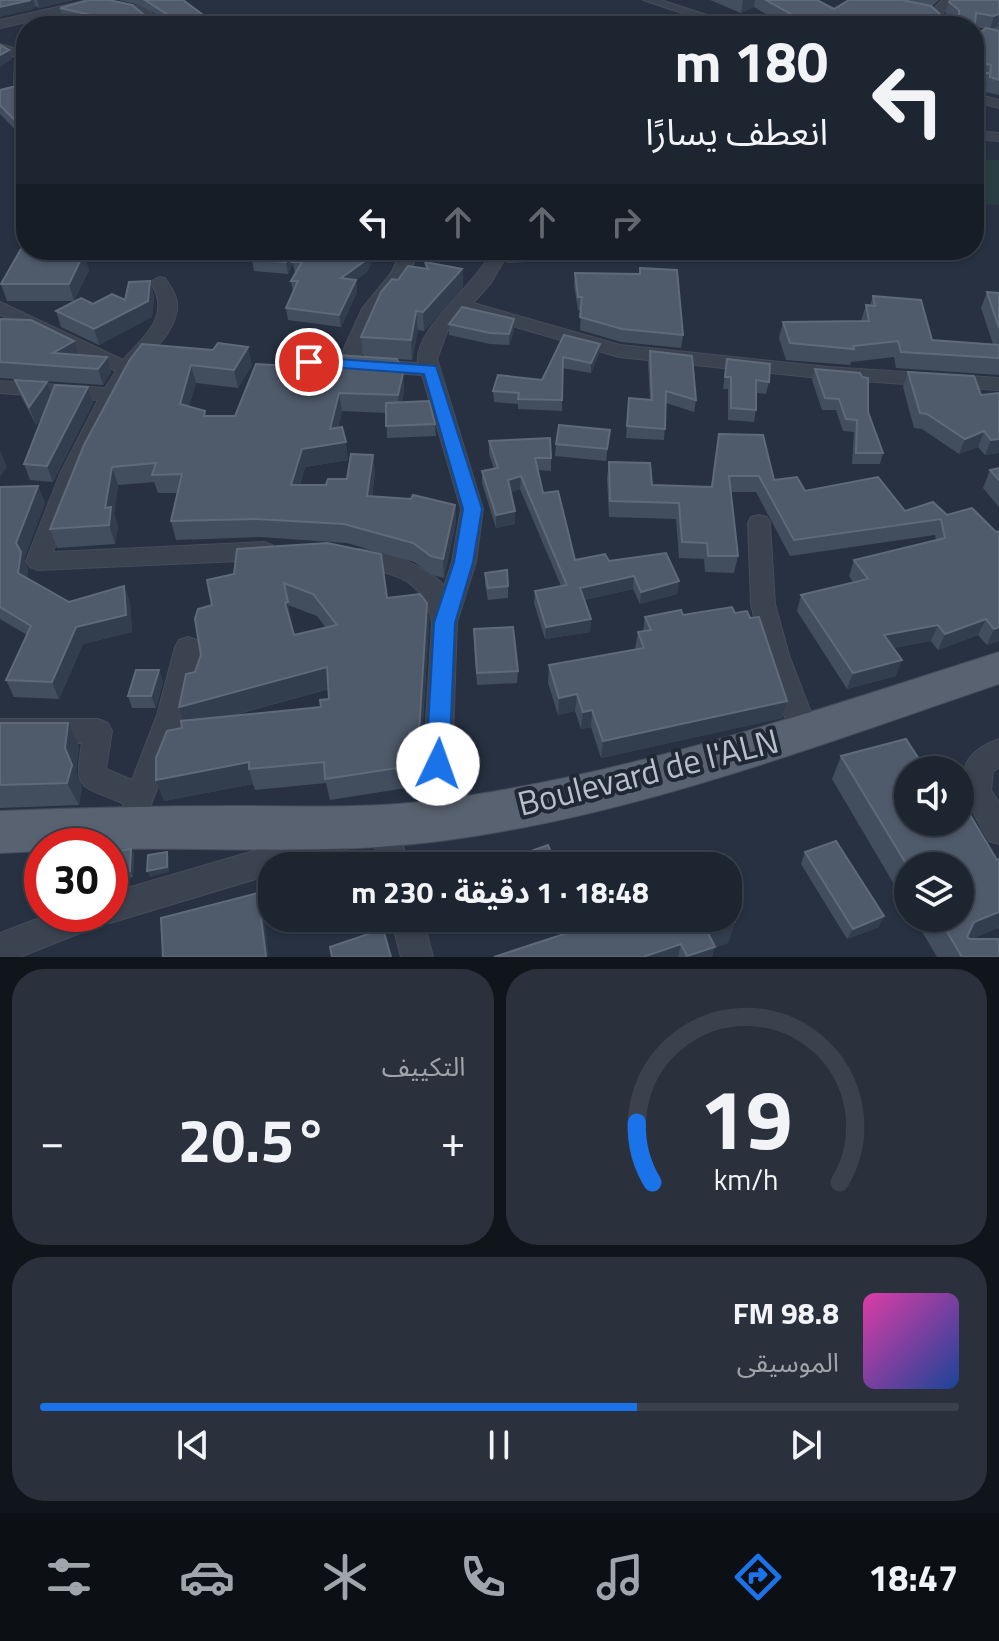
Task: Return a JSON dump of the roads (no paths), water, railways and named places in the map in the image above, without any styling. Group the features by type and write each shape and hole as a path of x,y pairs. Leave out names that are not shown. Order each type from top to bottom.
{"main road":[{"name":"Boulevard de l'ALN","path":"0,832 135,813 389,846 435,821 531,805 698,766 999,668"}],"street":[{"path":"90,0 140,10 148,16"},
{"path":"649,0 701,16"},
{"path":"682,0 727,16"},
{"path":"920,11 935,14 949,0"},
{"path":"37,16 105,1"},
{"path":"347,364 371,309 400,260"},
{"path":"406,260 421,273"},
{"path":"435,821 445,623 464,562 472,509 427,359 430,344 459,305 482,283 495,260"},
{"path":"457,278 482,283"},
{"path":"159,282 168,294 170,306 165,321 156,338 127,369 54,492 38,561 205,551 291,550"},
{"path":"459,305 619,351 828,373 999,384"},
{"path":"0,308 127,369"},
{"path":"322,363 430,370"},
{"path":"0,387 111,395"},
{"path":"759,523 763,604 776,655 804,731"},
{"path":"335,553 381,562 424,580 439,598 445,623"},
{"path":"0,731 98,731 91,775 135,813 171,715 188,647"},
{"path":"999,751 979,766 977,792 999,831"},
{"path":"128,903 255,867 389,846"},
{"path":"0,949 43,932"},
{"path":"411,932 417,957"}]}
